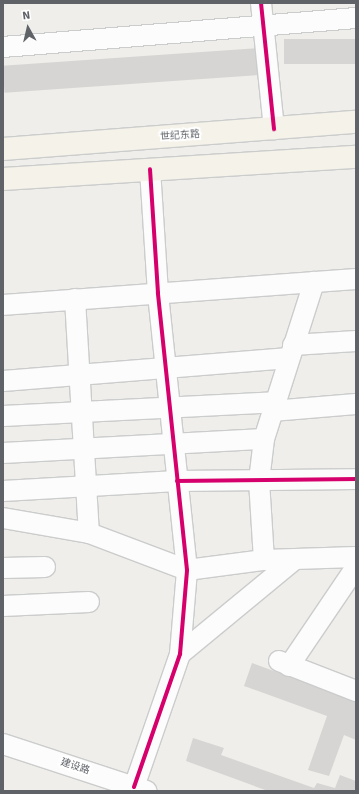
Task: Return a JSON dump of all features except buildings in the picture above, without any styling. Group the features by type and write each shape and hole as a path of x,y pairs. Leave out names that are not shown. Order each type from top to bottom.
{"main road":[{"name":"世纪东路","path":"3,148 356,122"},
{"path":"3,179 356,157"}],"street":[{"path":"262,3 274,129"},
{"path":"3,47 356,18"},
{"path":"141,789 180,654 187,570 158,293 150,169"},
{"path":"3,305 356,279"},
{"path":"264,560 259,481 264,439 273,406 314,282"},
{"path":"75,300 86,447 89,533"},
{"path":"3,380 81,375 165,366 291,351 356,341"},
{"path":"3,416 169,406 356,404"},
{"path":"3,453 173,442 264,439"},
{"path":"3,490 177,481 356,479"},
{"path":"3,518 89,533 187,570 264,560 356,557"},
{"path":"180,654 294,560"},
{"path":"3,568 45,567"},
{"path":"356,567 283,663 356,691"},
{"path":"3,606 89,602"},
{"name":"建设路","path":"3,744 141,789"}],"cycle path":[{"path":"261,3 274,129"},
{"path":"134,787 180,654 187,570 158,293 150,169"},
{"path":"177,481 356,479"}]}
